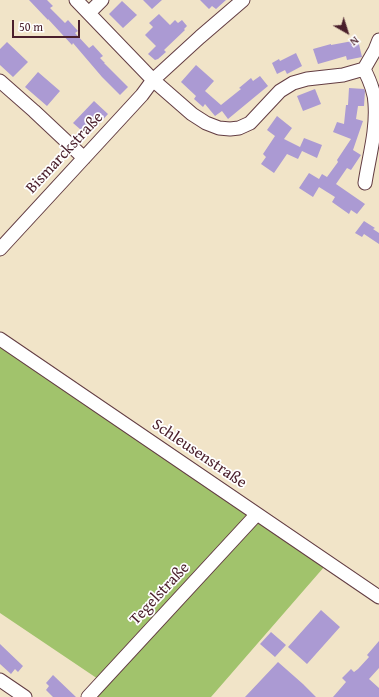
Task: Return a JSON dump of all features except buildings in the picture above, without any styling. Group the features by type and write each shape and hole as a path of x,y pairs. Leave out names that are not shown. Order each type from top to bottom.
{"street":[{"path":"76,0 153,80 196,118 206,124 219,128 239,128 250,123 280,91 293,83 307,79 343,75 364,68 379,40"},
{"path":"89,13 102,0"},
{"name":"Bismarckstraße","path":"0,249 142,96 153,80 243,0"},
{"path":"364,68 371,85 375,103 375,129 365,183"},
{"path":"0,81 84,158"},
{"name":"Schleusenstraße","path":"0,339 379,597"},
{"name":"Tegelstraße","path":"88,697 257,514"},
{"path":"0,680 25,697"}],"green space":[{"path":"0,341 331,559 211,697 92,697 104,683 0,613"}]}
